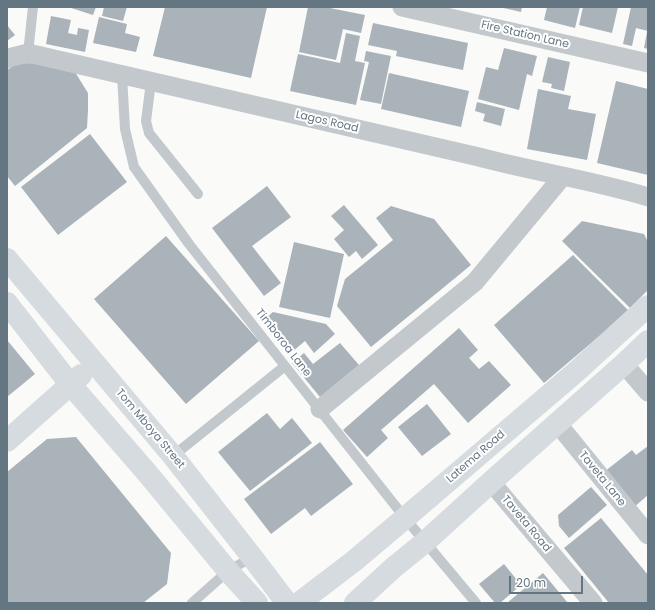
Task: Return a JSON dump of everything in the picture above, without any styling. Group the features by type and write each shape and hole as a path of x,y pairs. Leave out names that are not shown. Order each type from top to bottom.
{"street":[{"name":"Fire Station Lane","path":"402,7 648,63"},
{"name":"Lagos Road","path":"7,59 28,53 472,155 516,167 625,190 648,197"},
{"path":"320,409 475,282 563,176"},
{"name":"Tom Mboya Street","path":"7,259 173,456 286,603"},
{"path":"7,303 70,384 148,474 228,571 257,603"},
{"name":"Latema Road","path":"299,603 354,561 405,518 577,371 648,306"},
{"path":"355,603 648,341"},
{"path":"7,441 95,363"},
{"path":"624,364 648,392"},
{"name":"Taveta Lane","path":"557,423 648,535"},
{"name":"Taveta Road","path":"491,482 593,603"}],"lane":[{"path":"28,53 33,7"},
{"name":"Timboroa Lane","path":"122,75 125,129 134,167 190,244 285,366 405,518 476,603"},
{"path":"151,82 146,121 150,133 198,194"},
{"path":"173,456 285,366"},
{"path":"192,603 228,571 252,557"}],"building":[{"path":"68,7 96,7 93,15"},
{"path":"104,7 127,7 123,21 102,16"},
{"path":"165,7 267,7 251,78 153,56"},
{"path":"308,7 325,7 365,15 361,33 343,29 336,60 299,52"},
{"path":"499,7 522,7 521,12"},
{"path":"547,7 580,7 575,28 544,20"},
{"path":"583,7 618,7 612,33 579,25"},
{"path":"631,7 648,7 648,31 636,28 632,46 623,44"},
{"path":"51,16 71,20 68,33 77,35 78,28 89,30 85,52 46,44"},
{"path":"99,17 127,24 125,33 140,37 136,52 93,43"},
{"path":"373,23 468,43 463,70 396,56 397,51 368,45"},
{"path":"7,25 15,35 7,41"},
{"path":"648,32 648,49 644,48"},
{"path":"346,33 360,36 355,61 365,63 356,105 290,91 298,54 340,63"},
{"path":"504,48 537,56 532,76 527,74 519,110 478,99 486,67 498,70"},
{"path":"366,51 391,56 381,104 360,100 369,62 364,61"},
{"path":"548,57 570,62 564,91 551,88 552,84 542,82"},
{"path":"18,63 70,64 88,93 88,110 87,128 15,186 7,176 7,70"},
{"path":"389,73 469,91 461,127 381,109"},
{"path":"616,81 648,89 648,175 597,163"},
{"path":"538,89 571,96 568,109 596,114 587,160 527,149"},
{"path":"477,102 505,109 501,126 483,121 485,114 475,111"},
{"path":"90,134 127,182 58,235 21,187"},
{"path":"267,186 291,217 252,246 281,283 264,296 212,228"},
{"path":"344,205 378,245 362,259 356,251 349,257 334,239 344,230 331,216"},
{"path":"391,206 434,219 471,265 371,347 337,306 345,279 393,240 376,218"},
{"path":"582,221 644,234 648,242 648,290 630,308 562,241"},
{"path":"166,236 259,341 186,404 94,299"},
{"path":"294,242 344,254 330,318 279,307"},
{"path":"573,255 629,311 544,383 494,325"},
{"path":"273,312 326,324 335,334 314,353 305,341 292,352 264,320"},
{"path":"459,328 478,350 469,358 479,369 489,361 511,385 468,423 434,384 381,430 388,438 367,457 343,430"},
{"path":"7,340 35,374 7,397"},
{"path":"340,343 359,365 320,397 292,363 304,353 313,364"},
{"path":"427,404 451,434 422,456 398,427"},
{"path":"267,413 280,429 292,418 312,443 250,491 218,452"},
{"path":"76,437 171,553 167,584 143,603 7,603 7,472 47,439"},
{"path":"320,442 353,484 311,516 305,508 271,534 244,499"},
{"path":"648,446 648,495 633,508 604,472 632,450 636,455"},
{"path":"591,487 607,505 569,538 559,526 558,515"},
{"path":"601,518 648,575 648,603 609,603 564,548"},
{"path":"504,564 521,585 500,603 495,603 479,584"},
{"path":"543,573 568,603 507,603"}]}
